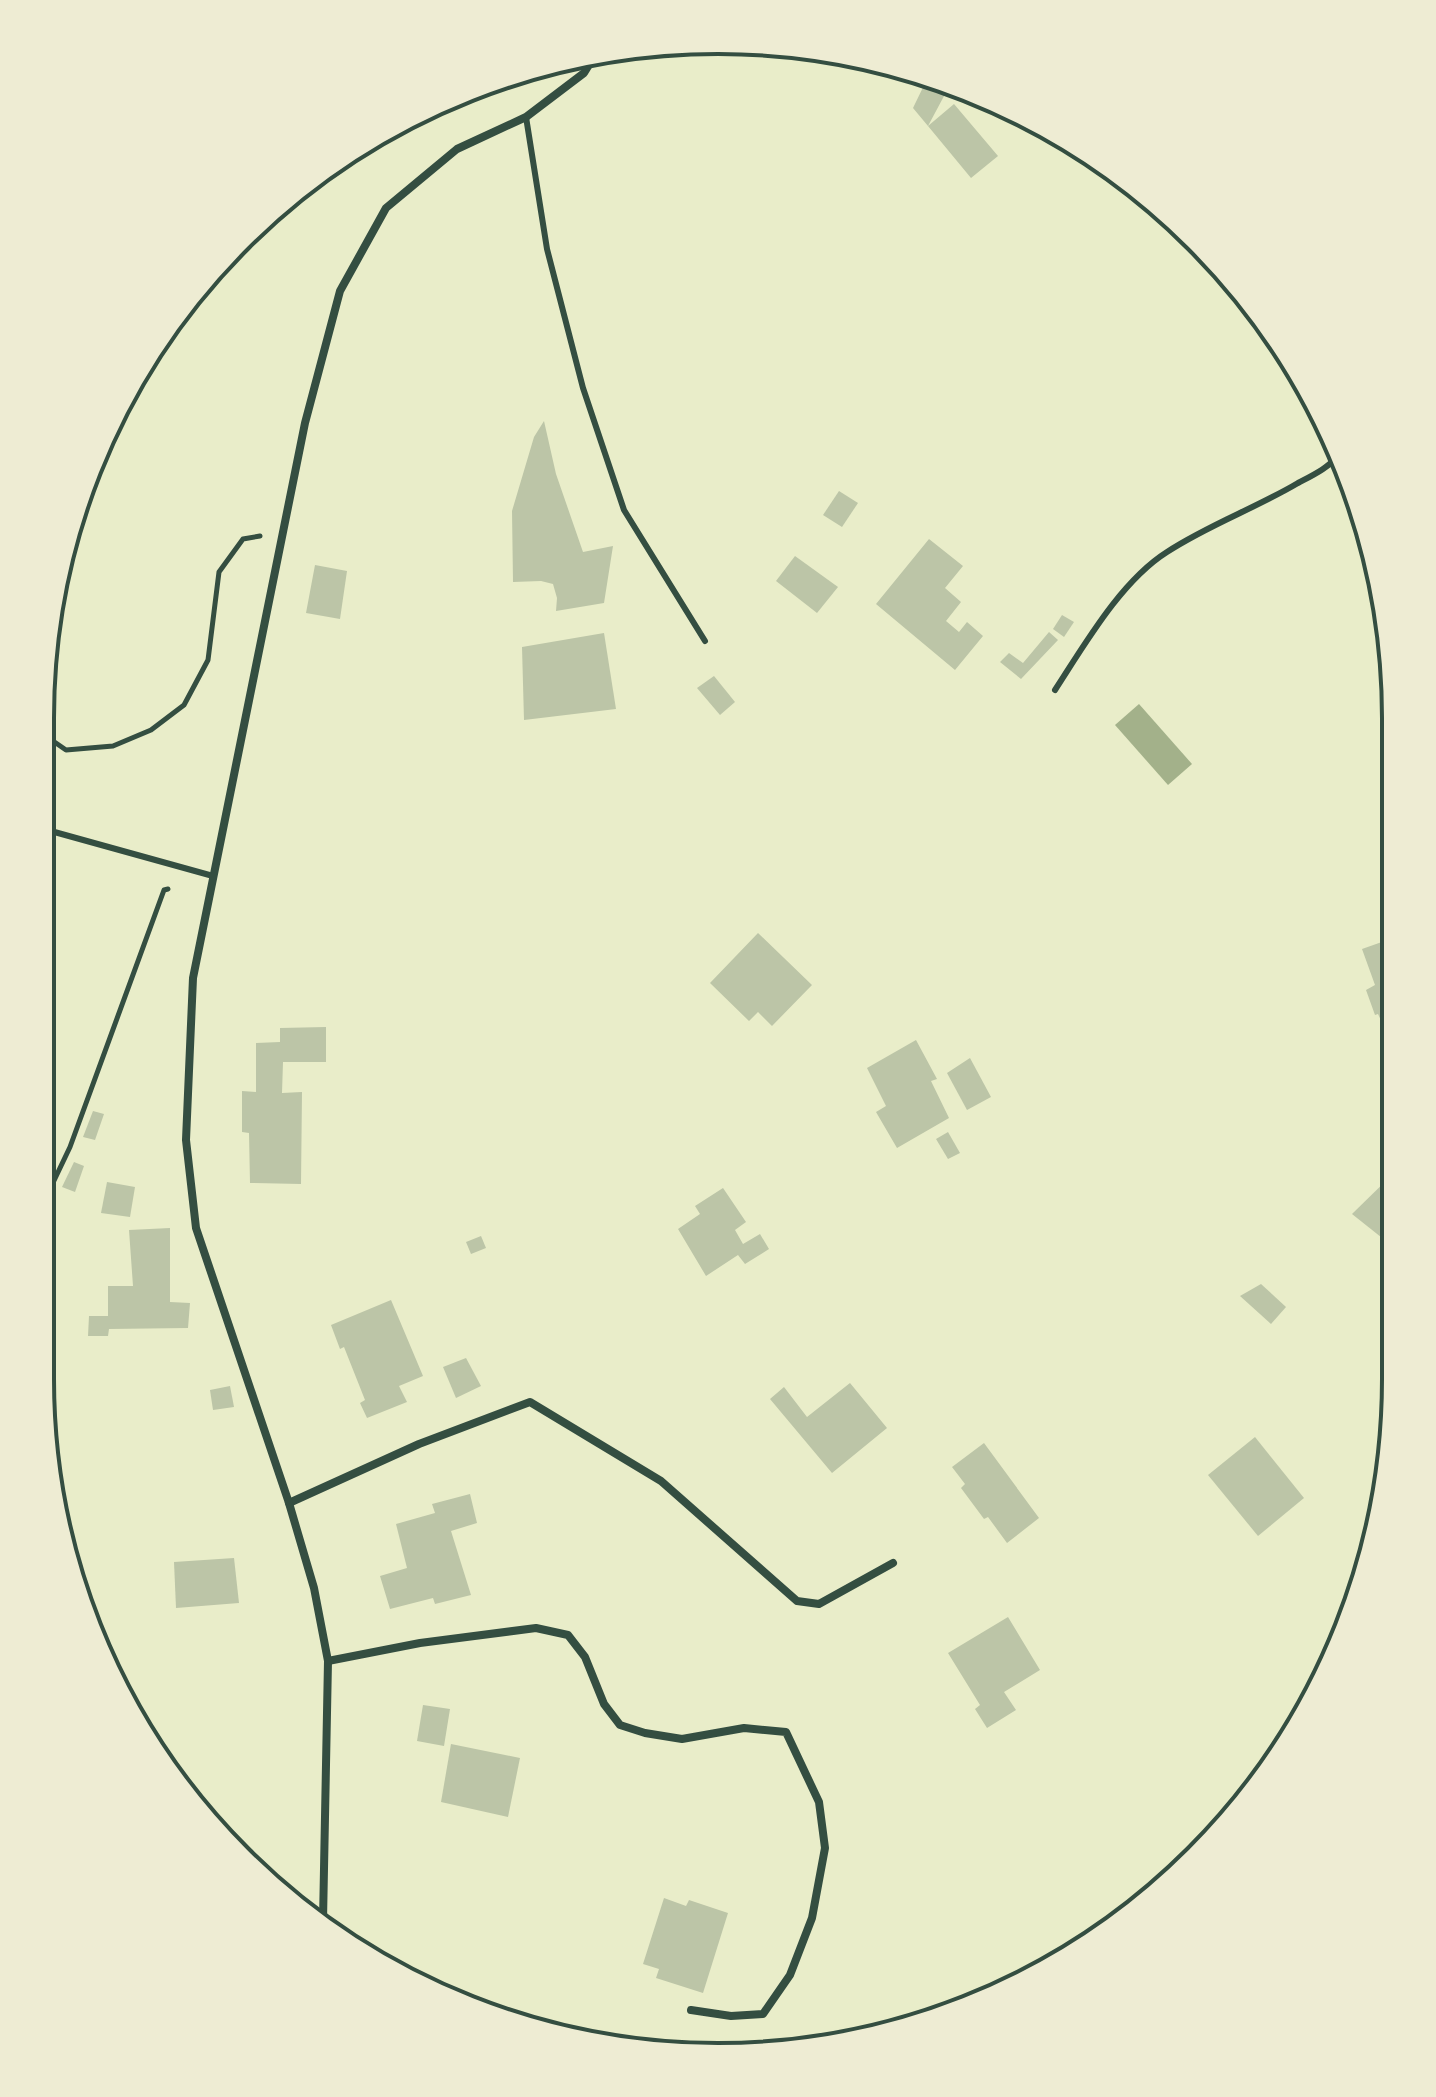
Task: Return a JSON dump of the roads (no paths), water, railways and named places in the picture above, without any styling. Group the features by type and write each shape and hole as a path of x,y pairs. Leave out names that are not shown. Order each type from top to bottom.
{"street":[{"path":"323,1913 328,1661 314,1588 289,1503 196,1228 186,1140 193,978 305,423 340,291 386,208 457,149 526,117 588,67"},
{"path":"289,1503 419,1444 530,1402 661,1481 797,1601 819,1604 893,1563"},
{"path":"328,1661 420,1643 536,1628 568,1635 585,1657 604,1704 620,1725 682,1739 744,1728 786,1732 819,1802 825,1848 812,1918 790,1975 763,2014 731,2016 691,2010"}],"lane":[{"path":"526,117 547,249 583,388 624,510 705,641"},
{"path":"1055,690 1085,644 1140,572 1168,551 1331,464"},
{"path":"54,832 213,876"}]}
